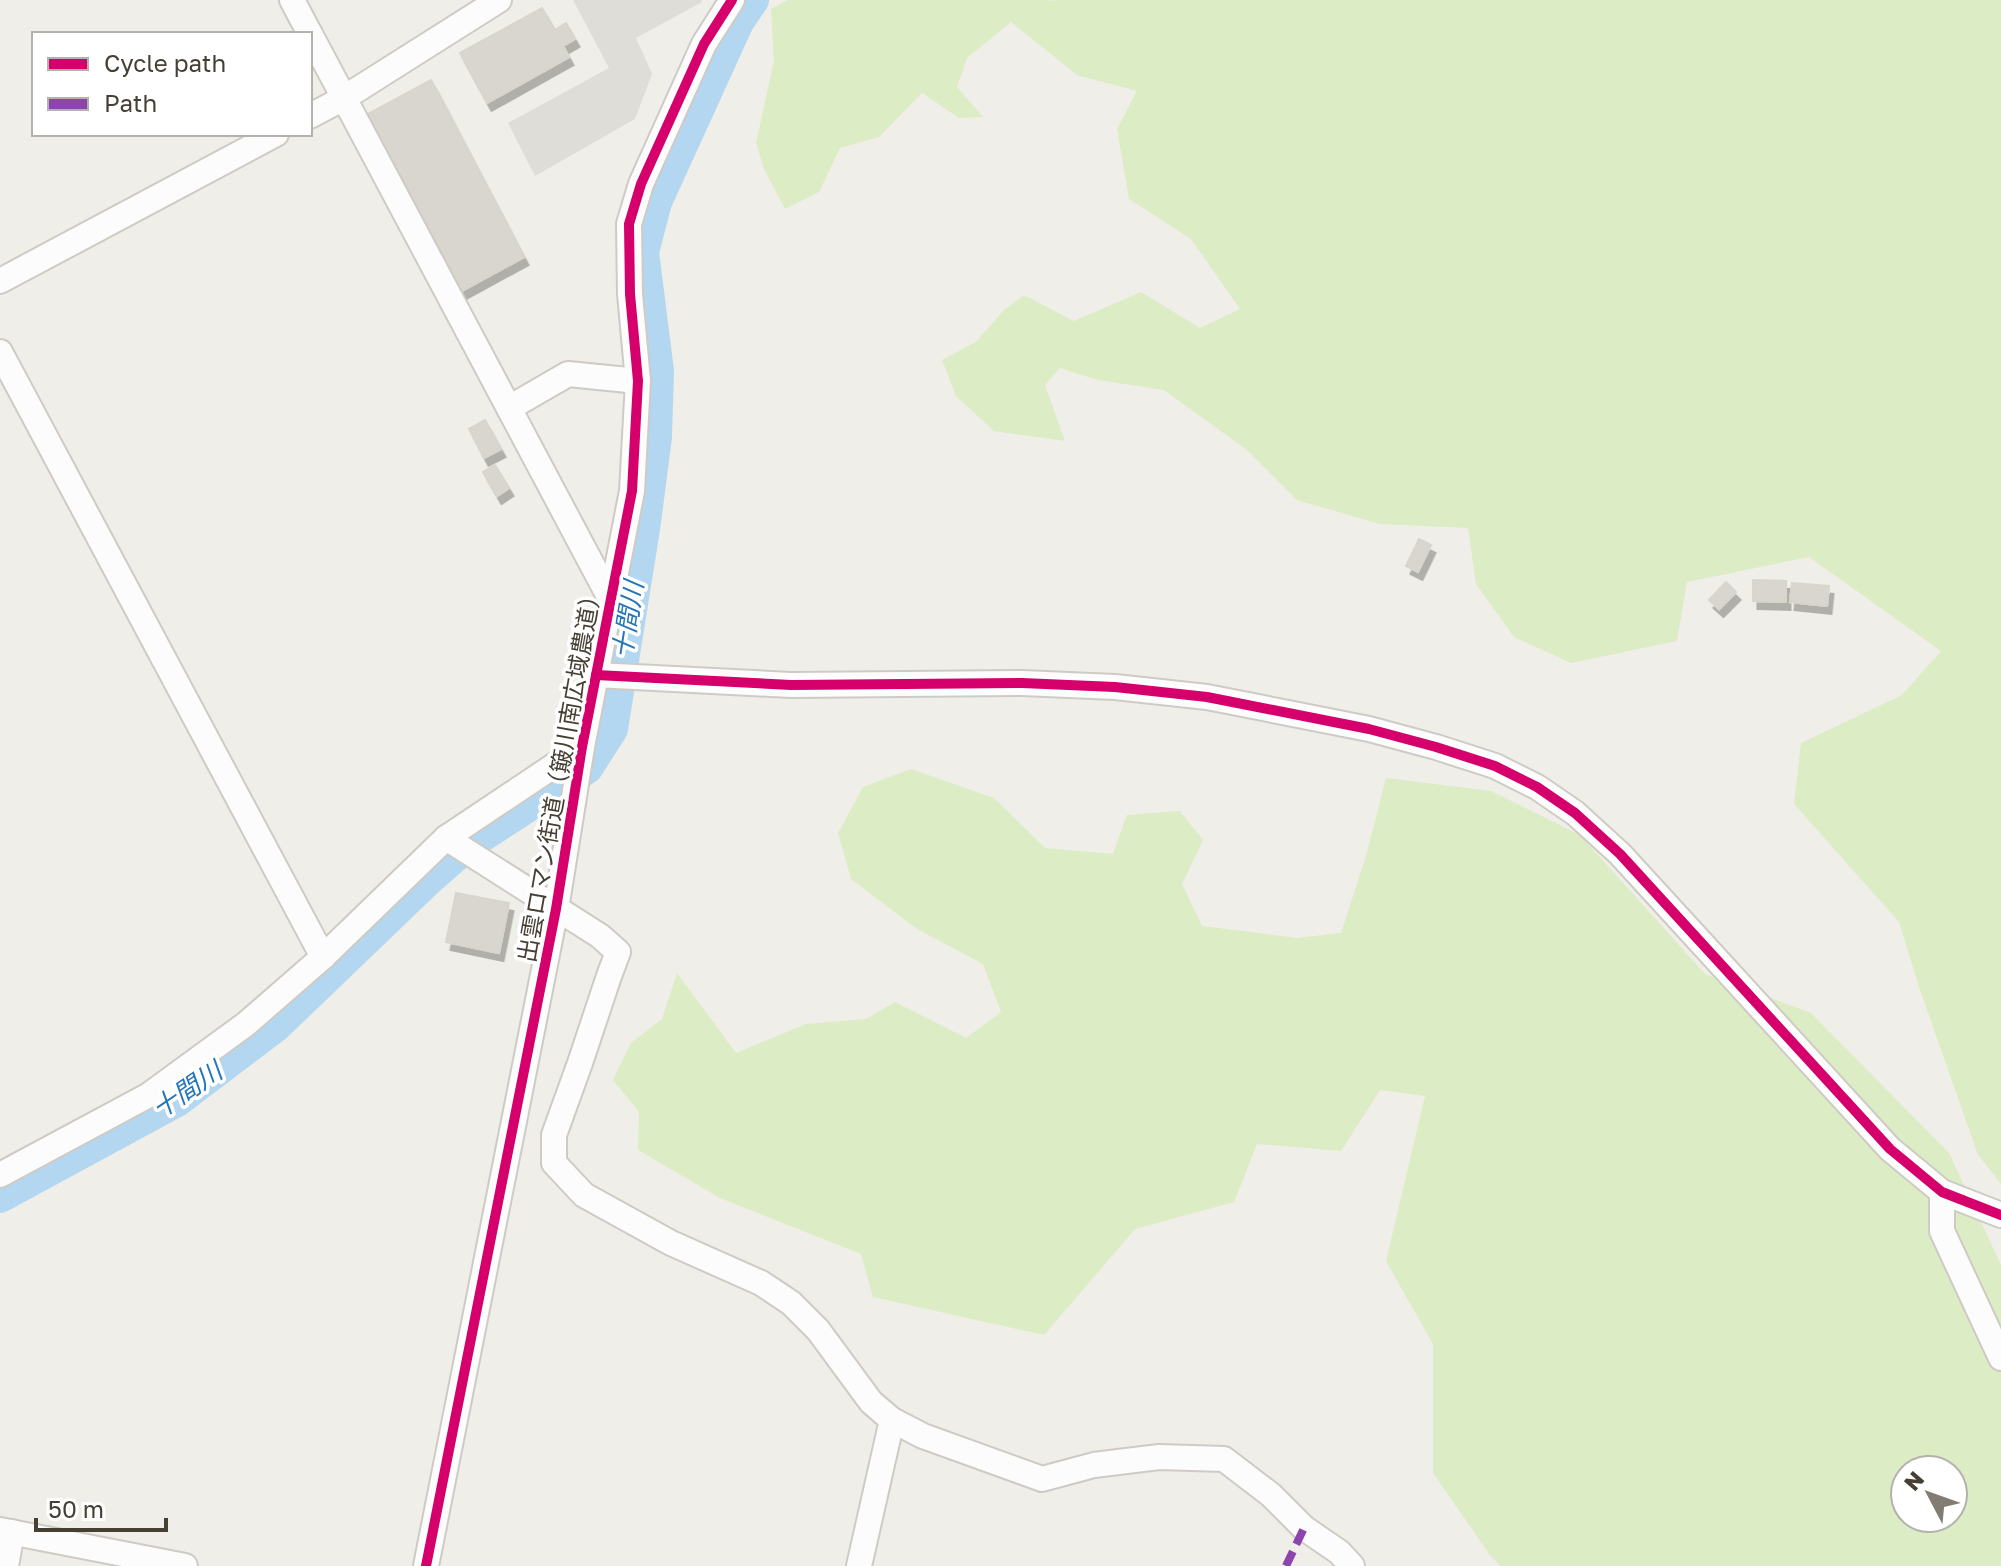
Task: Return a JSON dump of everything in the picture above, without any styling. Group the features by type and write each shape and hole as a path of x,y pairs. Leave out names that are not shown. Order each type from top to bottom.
{"street":[{"path":"292,0 309,32"},
{"path":"312,115 499,0"},
{"name":"出雲ロマン街道（簸川南広域農道）","path":"426,1566 556,909 582,747 632,491 638,381 630,294 629,224 641,184 697,58 732,0"},
{"path":"312,38 612,602"},
{"path":"0,281 272,136"},
{"path":"0,352 323,957"},
{"path":"509,408 568,374 638,381"},
{"path":"596,675 791,685 1022,683 1115,687 1207,697 1369,729 1495,766 1550,795 1620,854 1890,1149 1942,1192 2001,1215"},
{"path":"0,1175 149,1095 246,1024 323,957 446,838 582,747"},
{"path":"446,838 600,936 618,952 554,1135 554,1163 584,1195 671,1243 761,1283 791,1303 818,1330 871,1402 892,1420 923,1436 1042,1479 1094,1465 1159,1457 1224,1459 1271,1495 1304,1528 1339,1552 1352,1566"},
{"path":"1942,1192 1942,1231 2001,1358"},
{"path":"859,1566 892,1420"},
{"path":"6,1566 6,1531 185,1566"}],"green space":[{"path":"788,0 2001,0 2001,1184 1978,1155 1899,922 1794,804 1801,743 1902,695 1941,651 1809,557 1687,582 1677,641 1571,663 1514,637 1476,584 1468,528 1380,524 1297,500 1247,450 1164,390 1098,380 1060,368 1045,385 1065,441 994,431 956,396 942,360 976,342 1004,310 1024,295 1074,321 1141,292 1200,328 1240,309 1191,239 1129,199 1117,129 1137,91 1077,75 1011,22 967,58 957,87 983,117 959,118 922,93 879,137 840,148 819,192 785,209 764,169 756,143 774,61 771,9"},
{"path":"911,769 994,798 1045,848 1113,854 1127,815 1180,811 1203,840 1182,884 1202,926 1297,938 1341,933 1366,856 1386,778 1491,791 1580,835 1705,974 1811,1013 1949,1153 2001,1265 2001,1566 1500,1566 1433,1473 1433,1344 1386,1261 1425,1096 1380,1090 1341,1151 1257,1144 1234,1202 1135,1229 1044,1335 873,1297 861,1254 720,1198 638,1150 639,1112 613,1080 631,1043 662,1019 677,973 736,1053 806,1024 866,1019 895,1002 966,1038 1001,1012 983,964 917,929 851,879 838,833 863,787"}],"shaded area":[{"path":"573,0 702,2 636,38 652,74 635,119 535,176 508,123 609,68"}],"building":[{"path":"542,8 555,30 566,23 575,39 563,46 569,57 487,103 460,53"},
{"path":"431,80 524,257 462,291 368,114"},
{"path":"485,420 501,449 484,458 469,429"},
{"path":"495,465 509,488 497,496 483,472"},
{"path":"1419,539 1431,545 1418,572 1406,566"},
{"path":"1753,580 1786,581 1786,602 1753,601"},
{"path":"1726,582 1736,592 1719,609 1709,600"},
{"path":"1792,583 1829,586 1827,606 1790,602"},
{"path":"456,893 509,903 499,953 446,942"}],"waterway":[{"name":"十間川","path":"0,1197 177,1101 276,1026 468,845 587,768 612,729 656,437 658,371 643,252 656,202 738,22 753,0"}],"marked path":[{"path":"1286,1566 1304,1528"}],"cycle path":[{"path":"426,1566 556,909 582,747 632,491 638,381 630,294 629,224 641,184 704,44 732,0"},
{"path":"596,675 791,685 1022,683 1115,687 1207,697 1369,729 1495,766 1537,787 1575,813 1620,854 1890,1149 1942,1192 2001,1215"}]}
